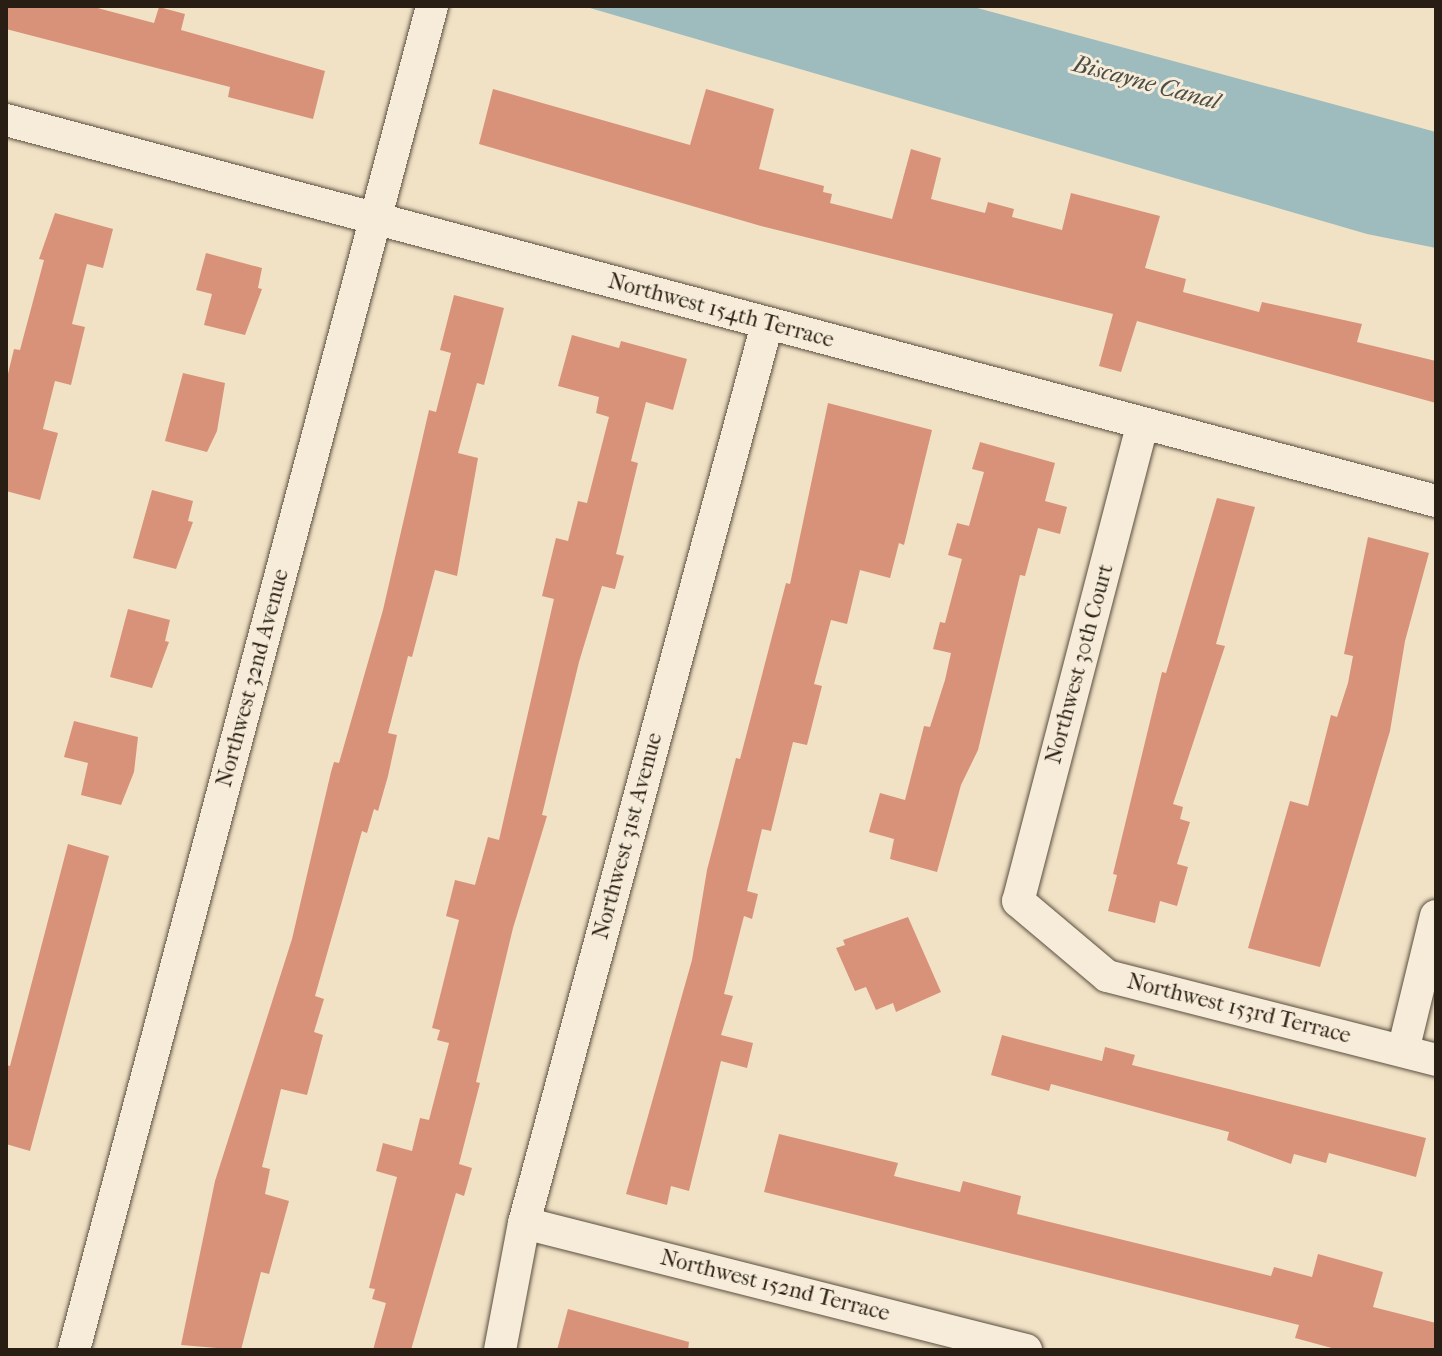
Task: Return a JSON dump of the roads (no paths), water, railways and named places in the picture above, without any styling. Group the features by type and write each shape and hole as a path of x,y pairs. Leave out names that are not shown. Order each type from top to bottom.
{"street":[{"name":"Northwest 32nd Avenue","path":"74,1350 432,6"},
{"name":"Northwest 154th Terrace","path":"6,120 376,215 1142,426 1436,501"},
{"name":"Northwest 31st Avenue","path":"500,1350 524,1223 767,324"},
{"name":"Northwest 30th Court","path":"1018,901 1142,426"},
{"name":"Northwest 153rd Terrace","path":"1018,901 1107,976 1436,1060"},
{"path":"1403,1051 1436,916"},
{"name":"Northwest 152nd Terrace","path":"524,1223 1026,1350"}],"water":[{"name":"Biscayne Canal","path":"583,6 970,6 1436,132 1436,248 1367,234"}]}
